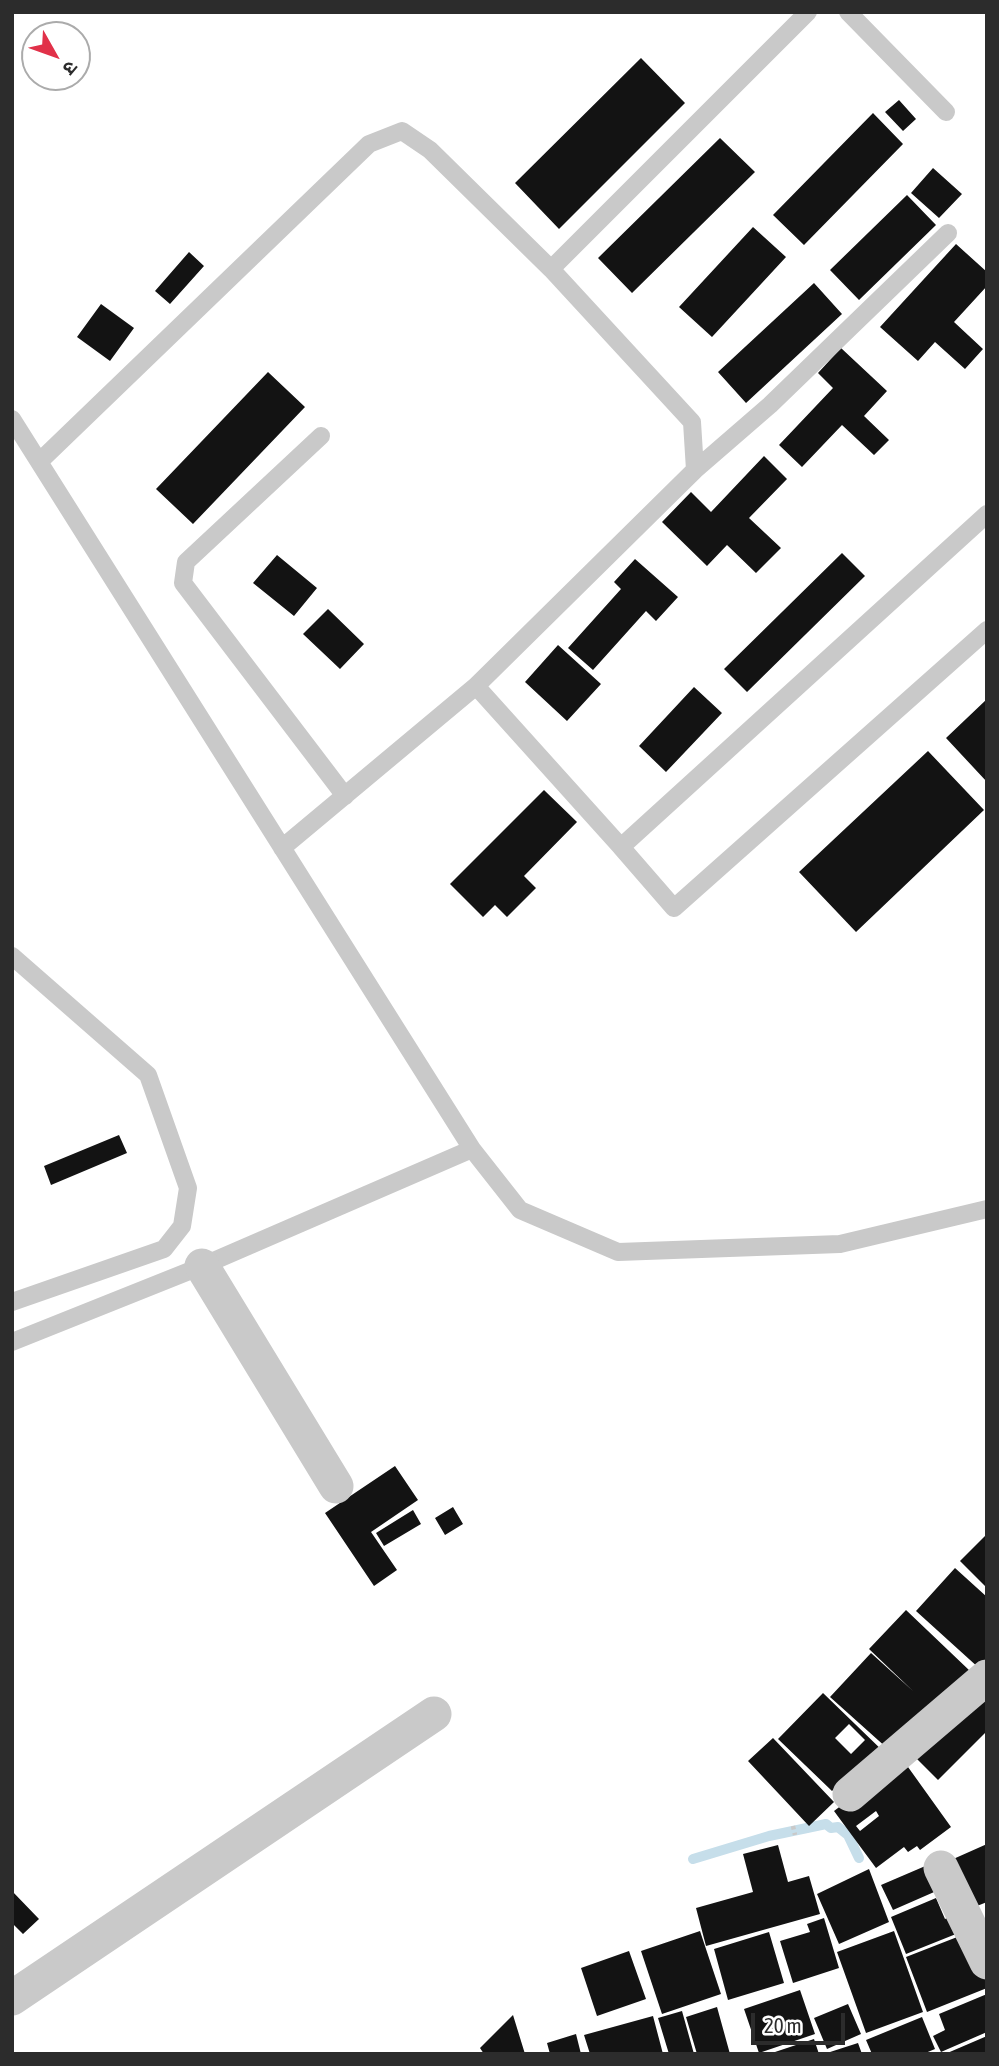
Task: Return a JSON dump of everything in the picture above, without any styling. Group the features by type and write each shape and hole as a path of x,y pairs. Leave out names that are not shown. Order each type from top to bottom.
{"street":[{"path":"201,1266 336,1486"},
{"path":"850,1794 985,1681"},
{"path":"12,1998 434,1714"},
{"path":"941,1868 987,1962"}],"lane":[{"path":"551,269 808,12"},
{"path":"848,12 946,112"},
{"path":"39,462 369,144 402,131 430,150 551,269 692,422 695,470"},
{"path":"282,848 476,686 695,470 770,405 948,233"},
{"path":"12,419 472,1149 520,1210 618,1252 840,1244 987,1209"},
{"path":"321,436 186,562 183,583 345,796"},
{"path":"621,847 987,514"},
{"path":"476,686 674,908 987,630"},
{"path":"12,956 148,1075 188,1188 182,1226 164,1249 12,1302"},
{"path":"12,1342 201,1266 472,1149"}],"path":[{"path":"793,1826 795,1835"}],"building":[{"path":"641,58 685,103 559,229 515,183"},
{"path":"899,100 916,119 903,131 885,112"},
{"path":"873,113 903,144 804,245 773,215"},
{"path":"720,138 755,172 632,293 598,258"},
{"path":"933,168 962,194 939,218 911,193"},
{"path":"907,195 936,225 859,300 830,270"},
{"path":"753,227 786,257 712,337 679,307"},
{"path":"956,244 987,272 987,286 954,322 983,349 965,369 935,342 918,361 880,327"},
{"path":"189,252 204,266 170,304 155,291"},
{"path":"814,283 842,314 746,403 718,372"},
{"path":"101,304 134,328 110,361 77,337"},
{"path":"841,348 887,391 864,416 889,440 874,455 842,425 802,467 779,445 833,388 818,373"},
{"path":"268,372 305,407 193,524 156,489"},
{"path":"764,456 787,479 749,518 781,548 756,573 727,545 707,566 662,522 691,492 711,512"},
{"path":"842,553 865,576 747,692 724,669"},
{"path":"277,555 317,588 294,616 253,583"},
{"path":"635,559 678,597 656,621 646,611 593,670 568,648 621,589 614,582"},
{"path":"328,609 364,644 340,669 303,634"},
{"path":"558,645 601,684 567,721 525,682"},
{"path":"694,687 722,713 666,772 639,746"},
{"path":"987,699 987,782 946,738"},
{"path":"928,751 984,810 856,932 799,872"},
{"path":"544,790 577,822 524,876 536,888 507,917 495,905 483,917 450,884"},
{"path":"119,1135 127,1153 51,1185 44,1166"},
{"path":"395,1466 418,1500 371,1532 397,1570 374,1586 325,1513"},
{"path":"453,1507 463,1524 445,1535 435,1518"},
{"path":"413,1510 421,1524 384,1546 376,1533"},
{"path":"987,1534 987,1588 960,1561"},
{"path":"955,1568 987,1597 987,1662 980,1669 916,1611"},
{"path":"906,1610 970,1671 888,1749 830,1697 871,1653 913,1691 869,1649"},
{"path":"987,1691 987,1731 938,1780 913,1755"},
{"path":"823,1693 887,1755 854,1769 832,1791 778,1739","holes":["849,1724 865,1740 851,1754 835,1738"]},
{"path":"773,1738 834,1802 809,1826 748,1761"},
{"path":"908,1767 951,1827 920,1850 917,1846 908,1852 904,1847 876,1868 834,1811 887,1771","holes":["876,1811 879,1816 860,1831 856,1826"]},
{"path":"987,1844 987,1902 972,1908 951,1860"},
{"path":"778,1845 788,1882 809,1876 820,1914 706,1946 696,1908 753,1892 743,1854"},
{"path":"930,1864 941,1889 893,1910 881,1885"},
{"path":"869,1869 889,1922 839,1944 817,1894"},
{"path":"12,1891 39,1919 23,1934 12,1923"},
{"path":"936,1898 945,1919 954,1915 961,1932 906,1954 891,1917"},
{"path":"824,1918 839,1968 793,1983 780,1941 810,1932 807,1924"},
{"path":"700,1931 721,1994 662,2014 641,1951"},
{"path":"894,1931 923,2012 866,2033 837,1952"},
{"path":"769,1932 784,1983 728,2000 714,1949"},
{"path":"970,1932 987,1974 987,1988 927,2012 906,1957"},
{"path":"629,1951 646,1999 597,2016 581,1968"},
{"path":"800,1990 815,2034 759,2053 744,2009"},
{"path":"987,1994 987,2032 941,2052 933,2036 945,2030 939,2014"},
{"path":"848,2004 861,2034 827,2049 814,2018"},
{"path":"717,2007 730,2054 697,2054 686,2017"},
{"path":"682,2011 694,2054 669,2054 658,2018"},
{"path":"513,2015 525,2054 484,2054 480,2048"},
{"path":"653,2016 663,2054 590,2054 584,2035"},
{"path":"922,2017 935,2049 923,2054 872,2054 866,2040"},
{"path":"576,2034 581,2054 550,2054 547,2043"},
{"path":"987,2036 987,2054 945,2054"},
{"path":"814,2039 819,2054 772,2053"},
{"path":"858,2043 862,2054 827,2054 827,2053"}],"waterway":[{"path":"693,1859 769,1836 826,1824 831,1828 838,1827 848,1835 859,1858"}]}
